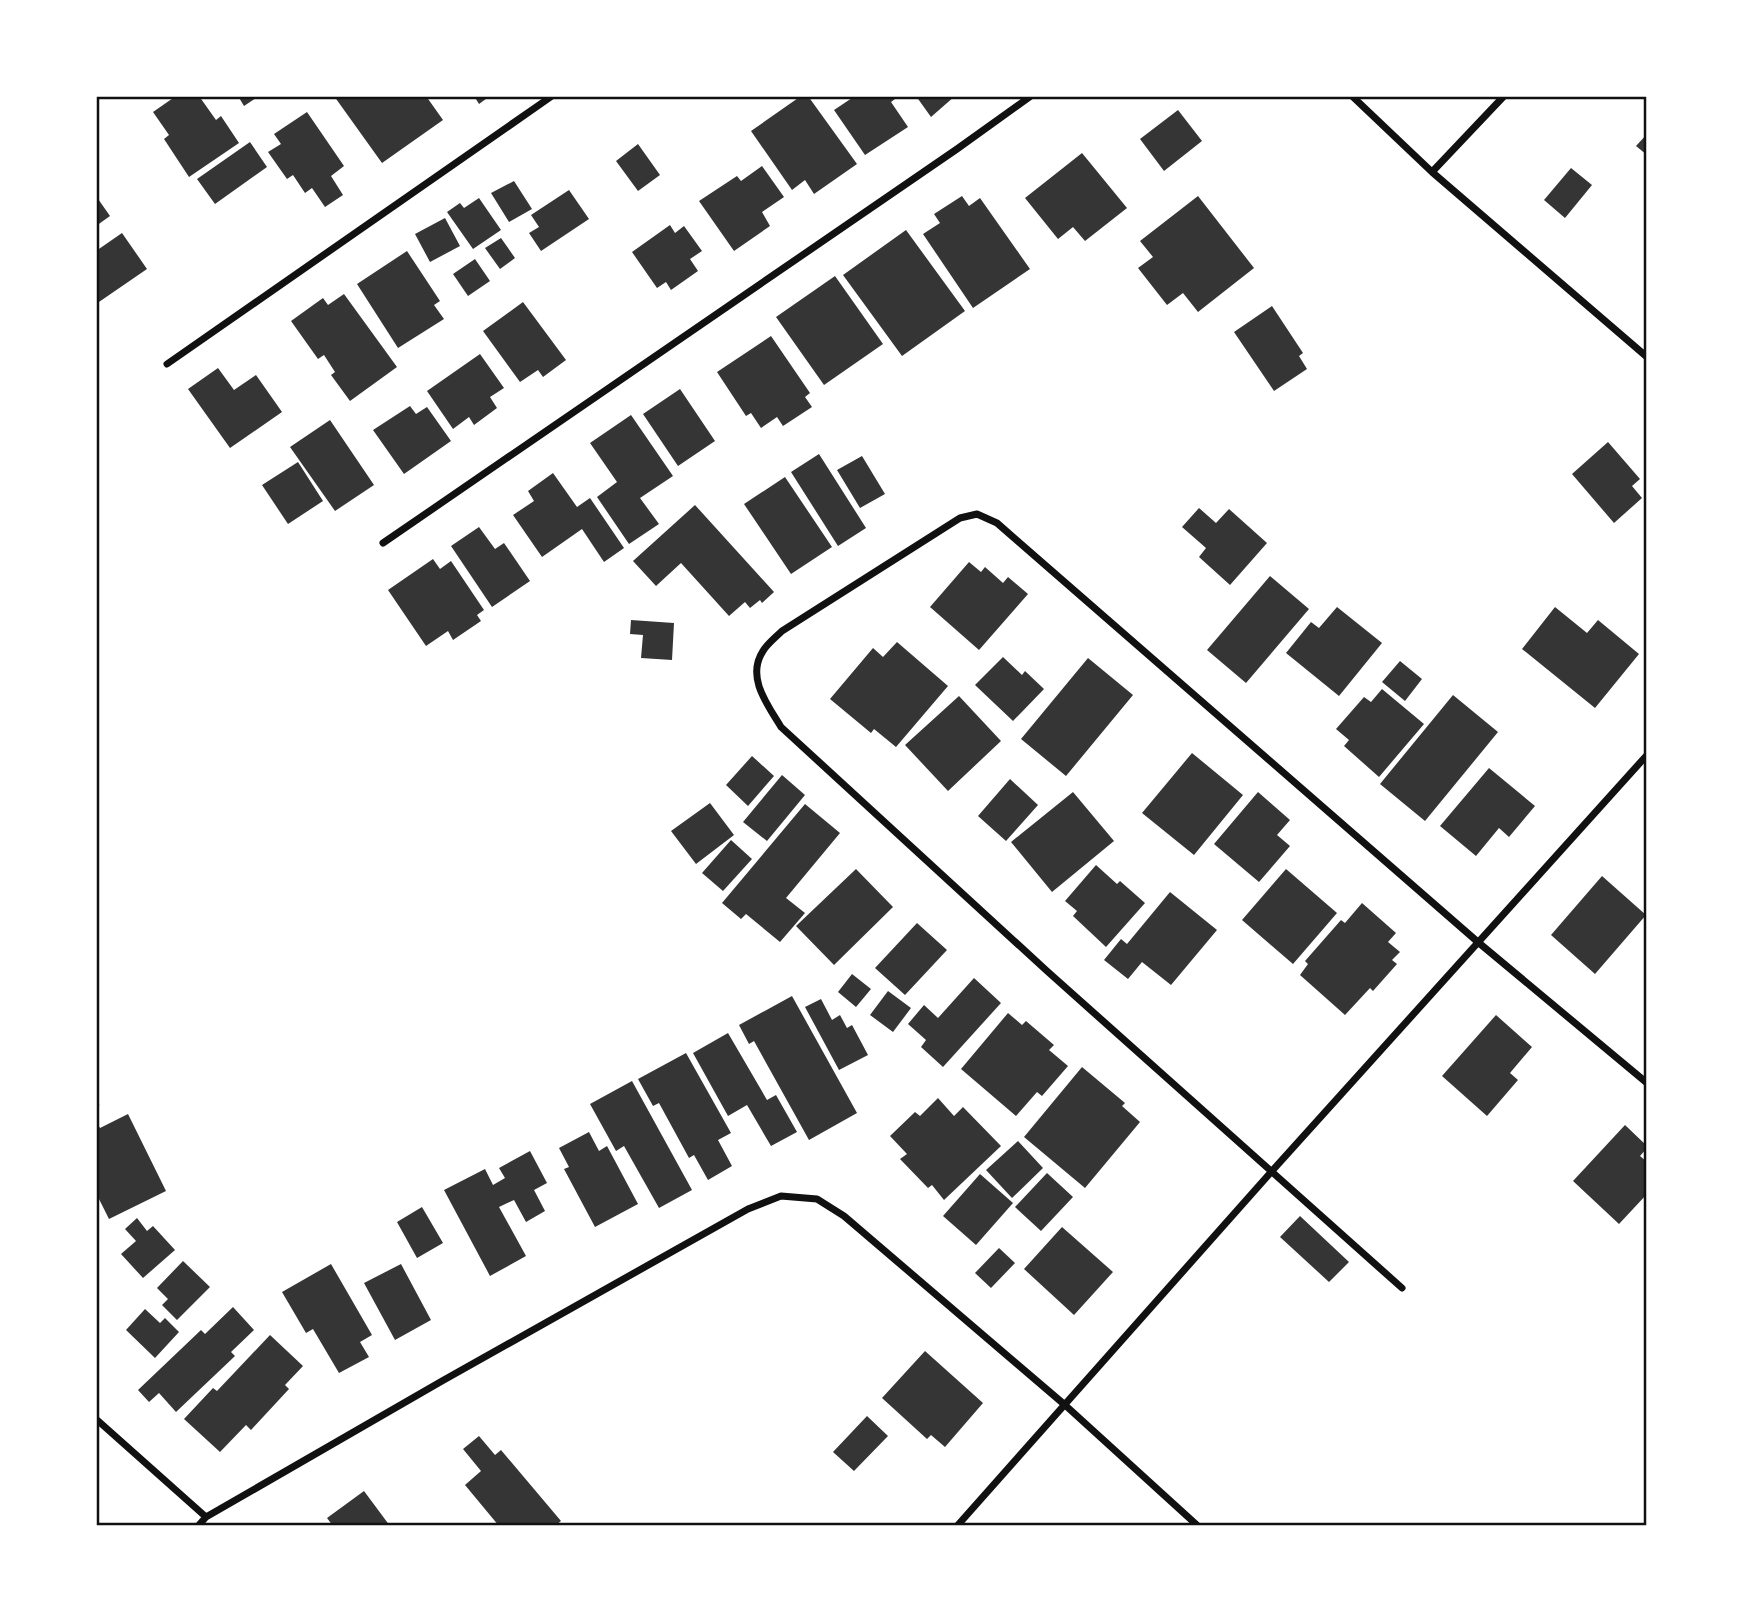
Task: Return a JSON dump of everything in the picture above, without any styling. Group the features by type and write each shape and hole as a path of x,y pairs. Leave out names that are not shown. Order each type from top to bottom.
{"street":[{"path":"167,364 552,96"},
{"path":"383,542 1031,96"},
{"path":"1352,96 1432,172 1647,357"},
{"path":"1432,172 1504,96"},
{"path":"1402,1288 1047,971 780,726 761,694 755,668 763,650 782,631 960,518 977,514 997,523 1479,943 1647,1083"},
{"path":"957,1526 1647,755"},
{"path":"198,1526 206,1517 442,1381 736,1216 781,1196 817,1199 844,1216 1065,1405 1198,1526"},
{"path":"96,1419 206,1517"}],"building":[{"path":"176,96 199,96 216,120 221,116 239,143 189,177 164,139 169,135 153,112"},
{"path":"238,96 259,96 244,106"},
{"path":"334,96 426,96 443,120 382,163"},
{"path":"474,96 490,96 479,104"},
{"path":"801,96 808,96 857,164 814,194 805,180 792,190 751,131"},
{"path":"855,96 899,96 891,102 908,127 865,155 834,110"},
{"path":"916,96 955,96 931,117"},
{"path":"1178,110 1202,141 1164,171 1140,139"},
{"path":"307,112 344,166 331,176 343,195 325,207 312,188 305,193 293,175 287,179 268,152 281,144 274,134"},
{"path":"1647,134 1647,155 1636,146"},
{"path":"250,142 267,167 215,204 197,179"},
{"path":"638,144 660,175 638,191 616,161"},
{"path":"1082,153 1127,208 1085,241 1073,227 1058,239 1025,198"},
{"path":"762,166 784,197 762,212 770,226 734,251 699,201 737,176 741,181"},
{"path":"1571,168 1592,185 1565,218 1544,200"},
{"path":"514,181 532,209 509,222 491,193"},
{"path":"569,190 589,219 541,251 529,233 539,227 531,215"},
{"path":"96,196 110,216 96,226"},
{"path":"962,196 969,206 980,198 1030,269 973,308 923,234 940,223 934,214"},
{"path":"1198,196 1254,268 1198,312 1183,293 1167,305 1138,268 1153,257 1140,241"},
{"path":"479,198 501,230 473,249 447,212 460,203 464,208"},
{"path":"445,218 460,246 430,262 415,234"},
{"path":"670,225 675,233 684,226 702,251 690,259 698,271 671,290 666,282 657,288 632,252"},
{"path":"906,230 965,311 902,356 843,275"},
{"path":"122,233 147,269 96,304 96,251"},
{"path":"501,238 515,258 500,269 485,248"},
{"path":"407,251 440,301 434,305 444,319 398,348 357,284"},
{"path":"475,259 490,281 468,296 453,274"},
{"path":"835,276 883,344 824,385 776,317"},
{"path":"344,294 397,367 350,401 331,375 335,372 324,355 318,359 291,321 323,298 328,305"},
{"path":"523,302 566,360 543,377 538,370 520,382 483,331"},
{"path":"1272,306 1303,353 1299,356 1307,369 1274,391 1234,332"},
{"path":"771,336 810,393 805,397 812,407 783,426 777,417 761,428 751,413 746,416 717,372"},
{"path":"480,354 504,388 490,397 497,408 474,425 469,417 453,429 427,391"},
{"path":"218,368 234,390 256,375 282,412 230,448 188,389"},
{"path":"680,389 715,441 678,466 643,414"},
{"path":"410,406 416,414 427,407 451,441 404,474 373,430"},
{"path":"631,415 673,476 640,498 659,524 629,544 597,497 617,482 590,443"},
{"path":"330,420 374,485 335,511 290,447"},
{"path":"1608,442 1640,479 1632,486 1642,498 1614,523 1572,474"},
{"path":"819,454 866,528 838,546 791,472"},
{"path":"862,456 885,494 860,508 837,470"},
{"path":"298,462 323,501 288,524 262,485"},
{"path":"553,473 577,507 590,498 624,548 604,562 582,529 542,557 513,515 534,501 528,491"},
{"path":"785,477 832,547 791,574 744,504"},
{"path":"695,505 774,592 762,603 760,600 750,608 745,602 729,616 681,563 656,586 633,561"},
{"path":"1199,508 1216,523 1229,509 1267,543 1230,585 1199,557 1206,548 1182,527"},
{"path":"479,527 495,549 504,543 530,581 492,607 451,546"},
{"path":"433,559 440,569 451,561 484,610 477,615 481,621 453,640 448,631 426,646 388,590"},
{"path":"969,562 981,572 985,567 1003,583 1008,577 1028,594 979,650 930,607"},
{"path":"1270,576 1309,609 1246,683 1207,650"},
{"path":"1337,607 1382,643 1339,696 1286,653 1311,622 1319,628"},
{"path":"1555,607 1587,633 1598,620 1639,654 1595,708 1522,649"},
{"path":"631,620 674,623 672,660 641,658 643,635 630,634"},
{"path":"897,642 948,686 896,747 874,729 871,733 830,699 873,648 883,657"},
{"path":"1003,657 1022,675 1025,671 1044,689 1013,721 975,685"},
{"path":"1088,658 1133,695 1066,776 1021,739"},
{"path":"1400,661 1422,679 1405,701 1382,682"},
{"path":"1382,689 1424,724 1379,777 1344,746 1349,740 1336,729 1364,697 1371,702"},
{"path":"1453,695 1498,732 1425,821 1380,784"},
{"path":"959,696 1001,741 948,791 905,745"},
{"path":"1192,753 1243,795 1194,855 1142,813"},
{"path":"752,756 774,776 748,806 726,785"},
{"path":"1489,768 1535,806 1509,837 1499,828 1476,856 1440,826"},
{"path":"782,775 805,795 767,841 743,822"},
{"path":"1010,779 1038,805 1006,841 978,816"},
{"path":"1073,792 1114,841 1052,892 1011,842"},
{"path":"1258,792 1290,820 1277,835 1290,846 1259,882 1214,844"},
{"path":"710,803 734,835 696,864 671,831"},
{"path":"805,804 840,833 786,898 805,913 780,942 746,914 741,919 722,903"},
{"path":"731,840 752,859 723,891 702,873"},
{"path":"1096,865 1117,884 1120,881 1145,903 1106,947 1073,916 1077,911 1065,901"},
{"path":"856,869 893,907 834,965 796,926"},
{"path":"1286,869 1337,913 1293,964 1242,920"},
{"path":"1602,876 1646,915 1595,974 1551,935"},
{"path":"1170,892 1217,930 1171,985 1142,962 1128,979 1104,960 1121,939 1127,944"},
{"path":"1362,903 1396,933 1388,942 1400,952 1392,960 1397,964 1373,991 1370,988 1345,1015 1300,975 1308,964 1305,961 1341,920 1345,923"},
{"path":"917,923 947,950 905,995 875,968"},
{"path":"852,974 871,989 856,1007 838,992"},
{"path":"974,978 1001,1003 943,1067 921,1047 926,1040 908,1024 924,1005 938,1018"},
{"path":"888,991 911,1008 893,1032 870,1015"},
{"path":"792,996 857,1113 809,1140 754,1041 749,1044 739,1025"},
{"path":"821,999 832,1020 840,1015 847,1028 852,1025 868,1055 839,1070 805,1007"},
{"path":"1008,1013 1022,1025 1026,1021 1054,1045 1049,1050 1068,1066 1042,1096 1037,1092 1016,1116 961,1069"},
{"path":"1496,1015 1532,1047 1510,1073 1518,1080 1487,1116 1442,1076"},
{"path":"728,1033 767,1100 776,1095 797,1132 771,1146 747,1105 728,1116 693,1053"},
{"path":"686,1053 731,1133 718,1140 732,1166 708,1180 694,1155 689,1158 659,1103 653,1106 638,1079"},
{"path":"1082,1067 1125,1103 1122,1106 1140,1122 1085,1188 1024,1137"},
{"path":"632,1081 692,1190 659,1208 624,1146 616,1151 590,1104"},
{"path":"938,1098 954,1116 963,1107 1001,1146 944,1200 932,1185 928,1188 900,1159 907,1154 890,1136 915,1112 920,1116"},
{"path":"128,1114 166,1191 109,1219 96,1193 96,1121 100,1128"},
{"path":"1625,1125 1647,1146 1640,1156 1647,1162 1647,1194 1619,1224 1573,1181"},
{"path":"589,1132 599,1151 607,1146 638,1204 595,1227 564,1169 569,1167 559,1148"},
{"path":"1018,1141 1043,1168 1012,1198 986,1170"},
{"path":"530,1151 547,1183 534,1190 545,1211 526,1222 514,1200 499,1207 526,1256 490,1276 444,1190 485,1169 493,1185 505,1178 499,1168"},
{"path":"1047,1173 1073,1197 1041,1231 1015,1207"},
{"path":"980,1174 1013,1203 976,1245 943,1216"},
{"path":"422,1207 443,1243 417,1258 397,1222"},
{"path":"1300,1216 1349,1262 1329,1282 1280,1237"},
{"path":"137,1218 147,1231 153,1226 175,1250 143,1278 121,1254 136,1241 125,1229"},
{"path":"1062,1227 1113,1272 1074,1315 1024,1269"},
{"path":"999,1248 1015,1263 991,1288 975,1273"},
{"path":"183,1261 210,1287 177,1320 162,1305 168,1299 157,1288"},
{"path":"331,1264 372,1335 360,1342 369,1357 339,1373 313,1329 306,1333 282,1292"},
{"path":"401,1264 431,1320 395,1340 364,1283"},
{"path":"233,1307 254,1330 231,1352 235,1356 176,1412 159,1393 149,1402 138,1390 201,1330 205,1334"},
{"path":"145,1309 160,1323 165,1318 179,1332 155,1358 126,1330"},
{"path":"270,1335 303,1366 285,1385 289,1389 251,1430 246,1425 220,1452 184,1419 213,1388 217,1391"},
{"path":"925,1351 983,1403 945,1447 931,1435 927,1439 882,1398"},
{"path":"867,1416 888,1436 854,1471 833,1452"},
{"path":"479,1436 495,1455 501,1450 561,1521 555,1526 499,1526 465,1485 481,1471 463,1449"},
{"path":"364,1491 390,1526 333,1526 327,1518"}]}
